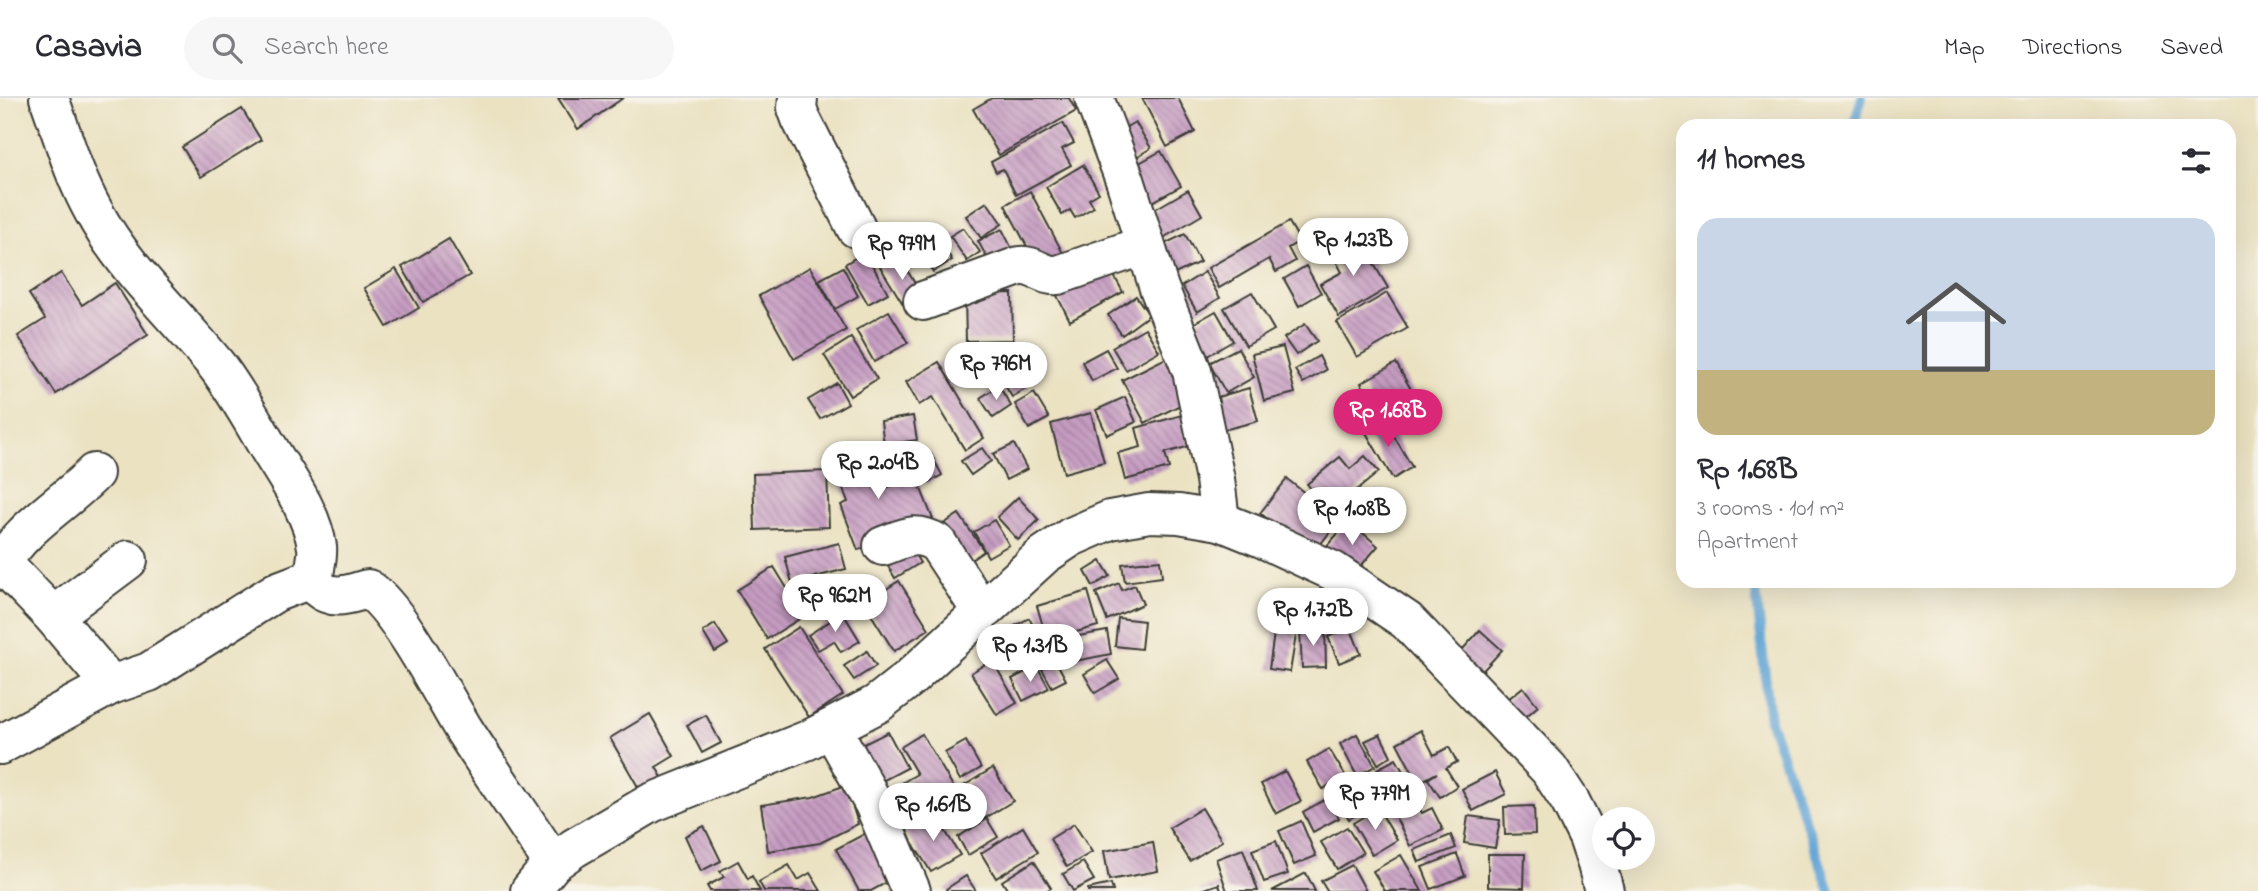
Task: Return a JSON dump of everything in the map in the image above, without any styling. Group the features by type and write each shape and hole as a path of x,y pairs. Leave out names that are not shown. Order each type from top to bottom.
{"street":[{"path":"50,98 79,180 94,213 137,275 219,369 301,505 314,532 318,551 318,564 313,578 317,588 341,597 366,589 380,599 398,622 466,732 542,877 574,848 651,803 840,743 877,705 1044,555 1071,537 1110,520 1149,513 1180,514 1220,521 1333,571 1408,621 1549,769 1570,801 1588,837 1604,891"},
{"path":"798,98 797,107 802,119 856,228"},
{"path":"1094,98 1125,180 1159,288 1192,371 1215,479 1220,521"},
{"path":"923,301 1020,267 1029,265 1047,275 1058,275 1145,245"},
{"path":"94,473 74,494 40,520 2,563 111,685"},
{"path":"883,545 911,536 926,537 937,543 982,612"},
{"path":"52,616 128,560"},
{"path":"0,745 111,685 149,673 276,592 313,578"},
{"path":"840,743 874,804 911,891"}],"building":[{"path":"558,98 623,98 578,129"},
{"path":"992,98 1069,98 1076,111 999,155 973,109"},
{"path":"1142,98 1178,98 1195,132 1167,147"},
{"path":"242,109 261,140 201,177 182,147"},
{"path":"1135,122 1151,148 1127,163 1111,136"},
{"path":"1063,123 1074,143 1062,149 1071,165 1016,195 1003,169 996,172 991,162"},
{"path":"1161,151 1181,186 1145,206 1125,171"},
{"path":"1083,165 1099,193 1089,199 1094,207 1075,218 1070,210 1062,215 1046,187"},
{"path":"1188,190 1202,215 1153,244 1138,219"},
{"path":"1030,191 1064,255 1039,269 1005,205"},
{"path":"987,202 1002,224 981,238 966,216"},
{"path":"1289,222 1300,241 1288,248 1295,261 1276,272 1269,259 1219,288 1208,268"},
{"path":"963,228 980,252 967,261 950,236"},
{"path":"1002,229 1016,257 993,269 978,241"},
{"path":"1185,234 1200,262 1175,274 1160,246"},
{"path":"1358,237 1388,288 1339,317 1320,284 1342,272 1331,252"},
{"path":"449,239 470,275 423,302 402,267"},
{"path":"939,240 952,260 933,272 920,252"},
{"path":"865,252 888,293 868,304 845,264"},
{"path":"897,254 924,298 906,309 879,265"},
{"path":"1106,261 1123,292 1070,321 1054,290"},
{"path":"1306,266 1321,293 1299,306 1284,279"},
{"path":"810,267 846,330 794,359 759,296"},
{"path":"843,267 858,296 835,309 819,280"},
{"path":"396,269 419,308 387,327 364,288"},
{"path":"1205,272 1220,298 1197,312 1182,286"},
{"path":"61,273 82,305 115,283 148,335 56,394 18,336 45,319 29,294"},
{"path":"1252,292 1274,330 1246,346 1224,308"},
{"path":"1012,293 1013,340 966,341 965,294"},
{"path":"1387,293 1408,328 1357,357 1337,322"},
{"path":"1136,296 1149,315 1122,335 1108,315"},
{"path":"889,311 908,343 874,362 856,330"},
{"path":"1216,311 1233,341 1202,359 1184,329"},
{"path":"1305,324 1317,341 1296,355 1284,338"},
{"path":"1145,328 1159,351 1126,370 1112,347"},
{"path":"851,338 877,379 850,396 824,355"},
{"path":"1283,347 1295,393 1264,401 1252,354"},
{"path":"1238,348 1254,377 1226,393 1209,363"},
{"path":"970,349 985,372 963,386 948,363"},
{"path":"1106,349 1117,368 1092,381 1082,362"},
{"path":"1319,356 1326,370 1303,383 1295,370"},
{"path":"1166,358 1188,401 1145,423 1122,380"},
{"path":"939,362 984,438 965,450 933,397 919,405 906,382"},
{"path":"1396,363 1413,393 1378,413 1361,383"},
{"path":"1014,364 1029,387 1012,397 998,374"},
{"path":"837,383 848,403 820,419 808,400"},
{"path":"999,386 1011,406 993,418 980,398"},
{"path":"1249,388 1258,421 1208,434 1200,402"},
{"path":"1034,393 1049,418 1029,429 1015,404"},
{"path":"1125,397 1136,422 1107,435 1096,410"},
{"path":"1091,413 1104,462 1064,473 1051,424"},
{"path":"1182,415 1190,446 1165,453 1169,468 1125,480 1118,453 1141,447 1136,428"},
{"path":"913,416 917,440 884,445 881,421"},
{"path":"1384,419 1412,467 1393,479 1365,431"},
{"path":"1014,444 1027,469 1006,480 993,454"},
{"path":"869,445 886,488 916,476 934,522 858,550 841,505 848,502 832,459"},
{"path":"982,448 991,461 971,475 961,461"},
{"path":"931,454 942,475 926,484 914,463"},
{"path":"1365,456 1379,472 1330,512 1307,484 1340,457 1350,469"},
{"path":"827,471 829,527 755,530 753,474"},
{"path":"1287,479 1339,520 1313,554 1260,513"},
{"path":"1018,497 1039,520 1018,540 997,517"},
{"path":"959,514 984,551 958,569 933,531"},
{"path":"994,520 1009,545 988,557 974,532"},
{"path":"1349,521 1378,546 1355,573 1325,548"},
{"path":"839,543 846,569 792,583 785,557"},
{"path":"910,546 920,563 895,578 885,561"},
{"path":"1160,560 1162,577 1125,582 1122,564"},
{"path":"1101,561 1110,576 1093,586 1085,571"},
{"path":"774,567 804,616 767,639 737,590"},
{"path":"899,581 929,629 894,651 864,603"},
{"path":"1119,583 1122,590 1135,585 1143,604 1107,620 1096,593"},
{"path":"1088,591 1098,626 1047,640 1037,606"},
{"path":"843,613 860,641 841,652 834,641 818,650 808,635"},
{"path":"1029,618 1039,636 1018,648 1008,630"},
{"path":"1118,618 1144,621 1141,649 1115,646"},
{"path":"715,624 728,644 715,652 703,632"},
{"path":"1275,626 1297,629 1290,672 1269,669"},
{"path":"799,627 843,695 809,717 765,649"},
{"path":"1350,627 1361,654 1339,663 1328,637"},
{"path":"1325,628 1326,667 1302,668 1300,630"},
{"path":"1480,630 1502,650 1475,679 1454,659"},
{"path":"1107,631 1111,654 1065,663 1061,639"},
{"path":"867,651 876,666 854,680 844,666"},
{"path":"992,660 1017,703 997,715 971,673"},
{"path":"1107,660 1119,679 1095,693 1084,674"},
{"path":"1056,661 1066,680 1052,687 1042,669"},
{"path":"1037,666 1049,688 1023,701 1012,679"},
{"path":"1523,687 1538,706 1523,719 1507,700"},
{"path":"650,714 674,756 656,767 663,779 641,792 610,738"},
{"path":"706,715 721,743 702,753 687,725"},
{"path":"1421,730 1434,755 1449,747 1457,762 1446,768 1457,786 1440,797 1428,779 1437,773 1418,783 1397,743"},
{"path":"888,732 907,768 871,787 852,750"},
{"path":"922,734 954,788 904,818 888,791 917,774 901,747"},
{"path":"1357,734 1375,766 1357,776 1340,744"},
{"path":"1380,734 1391,756 1378,764 1365,741"},
{"path":"966,741 981,768 960,780 945,753"},
{"path":"1329,749 1345,775 1323,789 1307,762"},
{"path":"1396,759 1410,784 1391,795 1377,769"},
{"path":"993,768 1013,801 982,820 962,787"},
{"path":"1285,771 1301,801 1276,814 1261,784"},
{"path":"1495,772 1506,794 1473,811 1462,789"},
{"path":"1355,783 1369,806 1349,819 1335,795"},
{"path":"846,785 858,824 820,843 768,851 761,805 813,797"},
{"path":"1328,798 1339,818 1313,832 1303,812"},
{"path":"1416,803 1422,813 1432,808 1443,830 1410,846 1394,814"},
{"path":"1534,806 1535,834 1505,835 1504,807"},
{"path":"1202,808 1222,841 1190,861 1169,828"},
{"path":"1378,808 1397,840 1372,855 1353,823"},
{"path":"934,813 960,855 931,872 905,831"},
{"path":"1468,816 1500,820 1495,848 1464,843"},
{"path":"987,819 998,837 968,855 958,837"},
{"path":"1301,821 1316,856 1294,865 1279,831"},
{"path":"1074,824 1092,852 1067,867 1050,839"},
{"path":"704,826 721,861 701,871 685,836"},
{"path":"1023,827 1038,852 996,878 981,853"},
{"path":"1347,827 1363,853 1337,869 1321,842"},
{"path":"868,832 893,879 871,891 859,891 836,849"},
{"path":"1451,835 1456,848 1419,862 1414,850"},
{"path":"1276,841 1288,874 1264,882 1252,850"},
{"path":"1153,842 1158,871 1109,880 1104,851"},
{"path":"1243,849 1258,891 1227,891 1216,859"},
{"path":"1457,854 1465,876 1431,889 1422,867"},
{"path":"1488,854 1525,854 1524,888 1488,887"},
{"path":"1401,855 1422,891 1385,891 1373,871"},
{"path":"738,861 748,879 752,876 760,891 710,891 707,886 724,877 720,871"},
{"path":"1034,861 1051,888 1046,891 1008,891 1002,881"},
{"path":"1083,862 1094,880 1073,891 1063,874"},
{"path":"789,865 798,880 810,873 821,891 764,891 759,882"},
{"path":"1352,865 1366,891 1327,891 1321,881"},
{"path":"1306,873 1315,891 1272,891"},
{"path":"966,876 976,891 947,891 946,889"},
{"path":"1111,884 1113,891 1088,891 1088,889"},
{"path":"1219,884 1221,891 1198,891"}],"waterway":[{"path":"1855,119 1862,98"},
{"path":"1756,588 1770,721 1830,891"}]}
